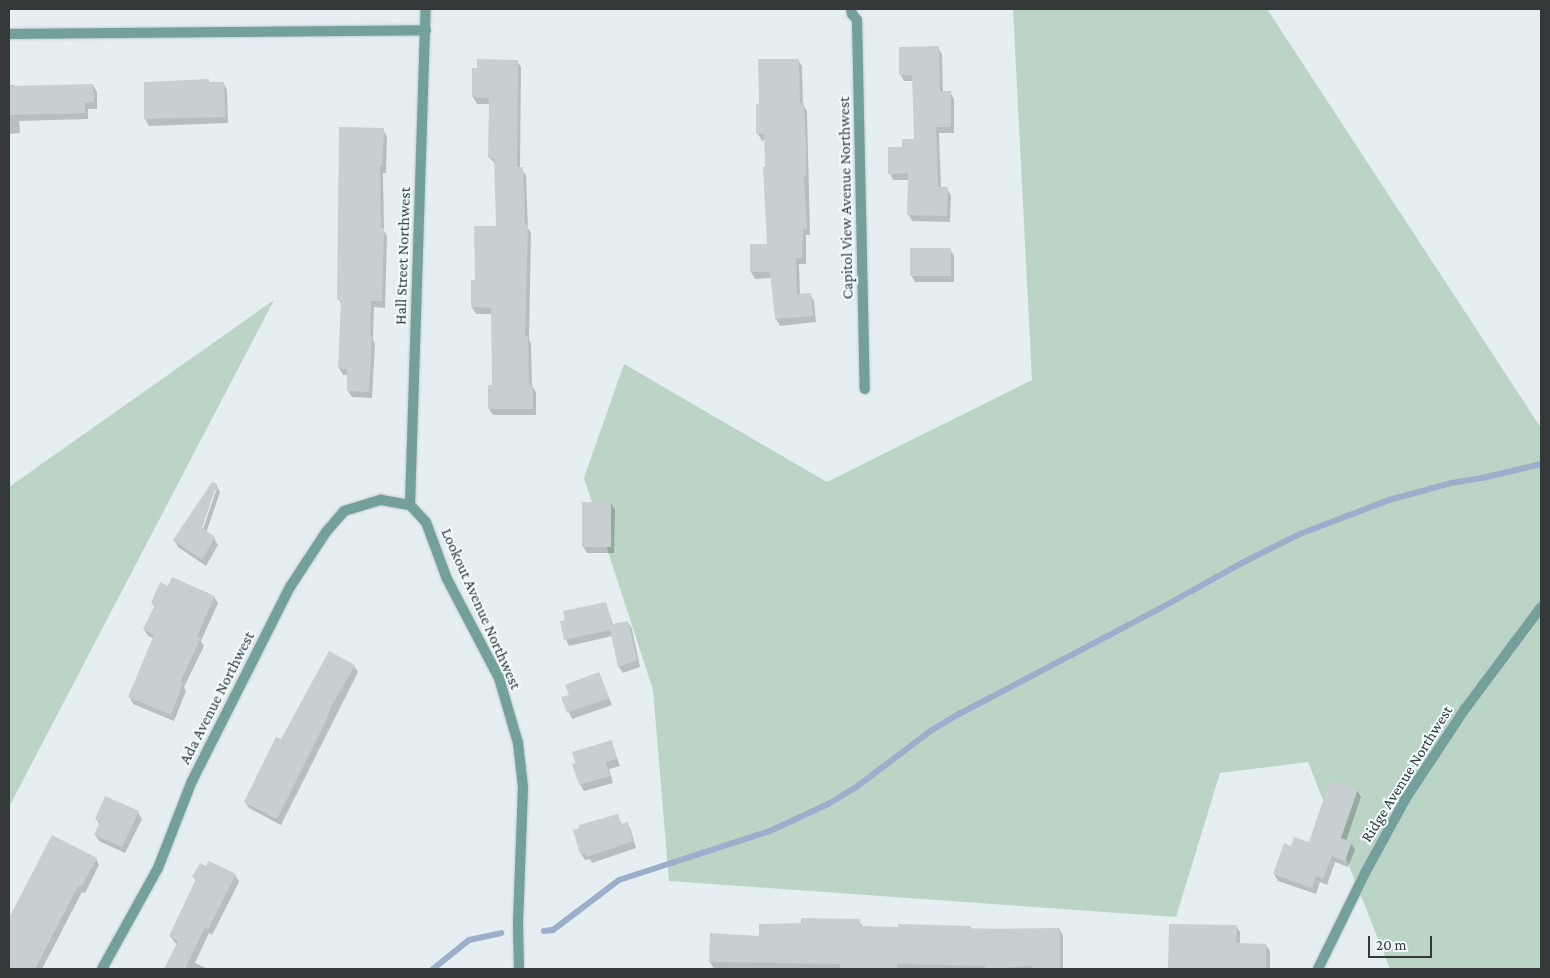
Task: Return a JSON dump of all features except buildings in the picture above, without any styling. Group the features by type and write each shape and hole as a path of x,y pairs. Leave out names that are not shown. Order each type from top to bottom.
{"street":[{"name":"Hall Street Northwest","path":"410,505 426,9"},
{"name":"Capitol View Avenue Northwest","path":"852,9 852,14 857,20 865,389"},
{"path":"9,34 426,30"},
{"name":"Ada Avenue Northwest","path":"102,969 158,868 192,781 290,587 326,532 344,511 381,500 410,505"},
{"name":"Lookout Avenue Northwest","path":"410,505 426,522 448,579 499,678 518,743 523,787 518,922 519,969"},
{"name":"Ridge Avenue Northwest","path":"1318,969 1365,873 1406,798 1465,709 1541,607"}],"green space":[{"path":"1013,9 1267,9 1541,428 1541,969 1390,969 1308,762 1220,773 1176,917 669,881 653,690 584,478 624,364 827,482 1032,380"},
{"path":"274,300 9,807 9,487"}],"waterway":[{"path":"544,931 553,930 619,880 770,831 828,804 855,788 932,730 959,714 1300,534 1389,500 1451,483 1482,478 1541,464"},
{"path":"433,969 469,940 501,933"}]}
